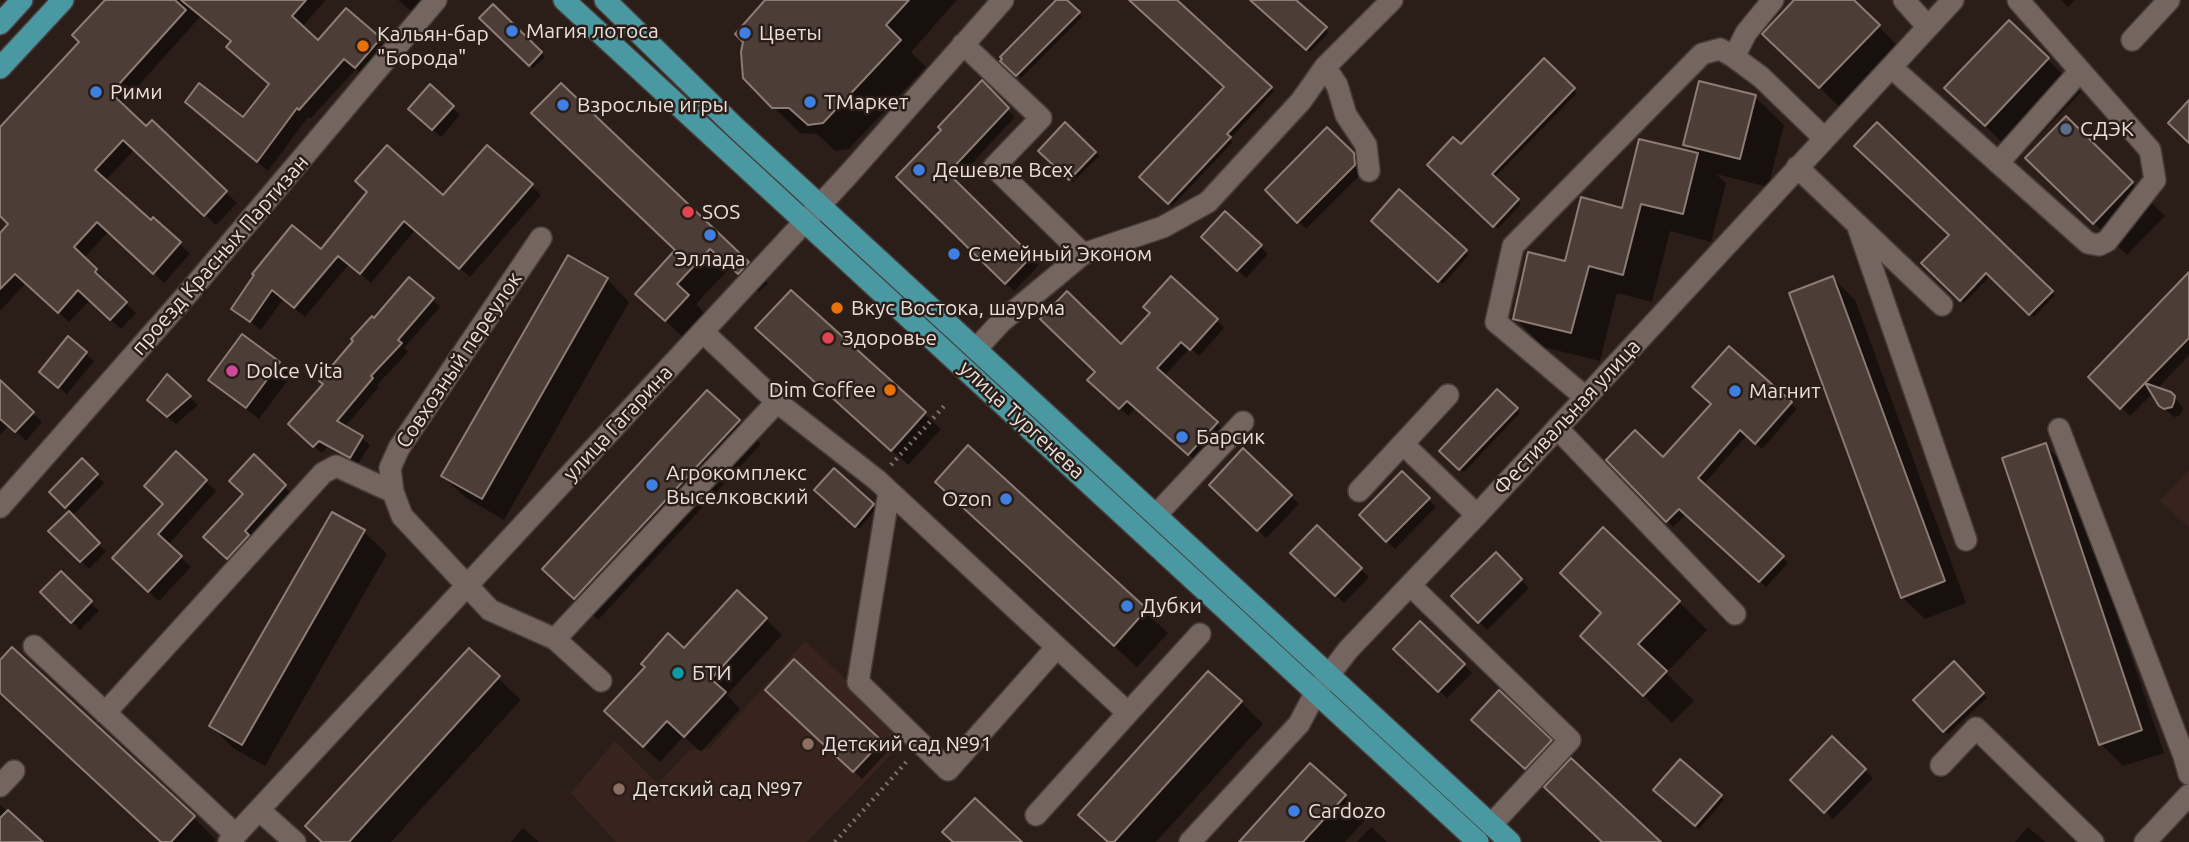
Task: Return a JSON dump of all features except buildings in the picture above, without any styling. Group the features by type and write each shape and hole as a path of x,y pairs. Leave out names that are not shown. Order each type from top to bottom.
{"main road":[{"path":"0,24 22,0"},
{"path":"0,68 63,0"},
{"name":"улица Тургенева","path":"564,0 1316,692 1485,833 1510,842"},
{"name":"улица Тургенева","path":"605,0 736,128 1328,674 1485,833"}],"street":[{"name":"проезд Красных Партизан","path":"0,507 190,291 436,0"},
{"name":"улица Гагарина","path":"232,838 820,205 1003,0"},
{"path":"976,349 1001,322 1083,254 1163,227 1208,202 1301,101 1325,67 1392,0"},
{"path":"1734,57 1746,33 1773,0"},
{"path":"1904,0 1928,27"},
{"name":"Фестивальная улица","path":"1190,842 1298,724 1328,674 1953,0"},
{"path":"1891,67 2088,243 2099,245 2107,241 2155,180 2150,150 2018,0"},
{"path":"2132,40 2169,0"},
{"path":"963,44 1041,118 994,167 1083,254"},
{"path":"1586,397 1496,322 1513,246 1702,54 1720,48 1734,57 1761,77 1824,138"},
{"path":"1325,67 1337,85 1346,115 1366,145 1370,171"},
{"path":"1998,163 2080,71"},
{"path":"1797,167 1942,305"},
{"path":"1857,224 1966,540"},
{"name":"Совхозный переулок","path":"541,238 399,448 390,468 393,492 402,516 490,610 555,639 601,681"},
{"path":"703,332 777,402 883,486 1128,713"},
{"path":"1359,491 1448,395"},
{"path":"555,639 777,402"},
{"path":"1156,515 1243,422"},
{"path":"1557,428 1735,614"},
{"path":"2059,429 2185,756 2189,775"},
{"path":"1404,445 1477,515"},
{"path":"105,713 323,473 336,466 393,492"},
{"path":"883,486 858,682 948,771 1057,648"},
{"path":"1410,585 1570,740 1485,833"},
{"path":"1036,815 1200,634"},
{"path":"34,646 232,838"},
{"path":"1941,765 1976,728 2092,842"},
{"path":"2145,842 2189,795"},
{"path":"259,810 295,842"}],"path":[{"path":"883,486 947,403"},
{"path":"835,842 923,744"}],"shaded area":[{"path":"2189,470 2189,527 2160,501"},
{"name":"Детский сад №91","path":"805,641 907,738 807,842 616,842 571,793 615,741 658,784 690,750 709,749"}],"place":[{"name":"Магия лотоса","path":"512,31"},
{"name":"Цветы","path":"745,33"},
{"name":"Кальян-бар \"Борода\"","path":"363,46"},
{"name":"Рими","path":"96,92"},
{"name":"ТМаркет","path":"810,102"},
{"name":"Взрослые игры","path":"563,105"},
{"name":"СДЭК","path":"2066,129"},
{"name":"Дешевле Всех","path":"919,170"},
{"name":"SOS","path":"688,212"},
{"name":"Эллада","path":"710,235"},
{"name":"Семейный Эконом","path":"954,254"},
{"name":"Вкус Востока, шаурма","path":"837,308"},
{"name":"Здоровье","path":"828,338"},
{"name":"Dolce Vita","path":"232,371"},
{"name":"Dim Coffee","path":"890,390"},
{"name":"Магнит","path":"1735,391"},
{"name":"Барсик","path":"1182,437"},
{"name":"Агрокомплекс Выселковский","path":"652,485"},
{"name":"Ozon","path":"1006,499"},
{"name":"Дубки","path":"1127,606"},
{"name":"БТИ","path":"678,673"},
{"name":"Детский сад №91","path":"808,744"},
{"name":"Детский сад №97","path":"619,789"},
{"name":"Cardozo","path":"1294,811"}]}
